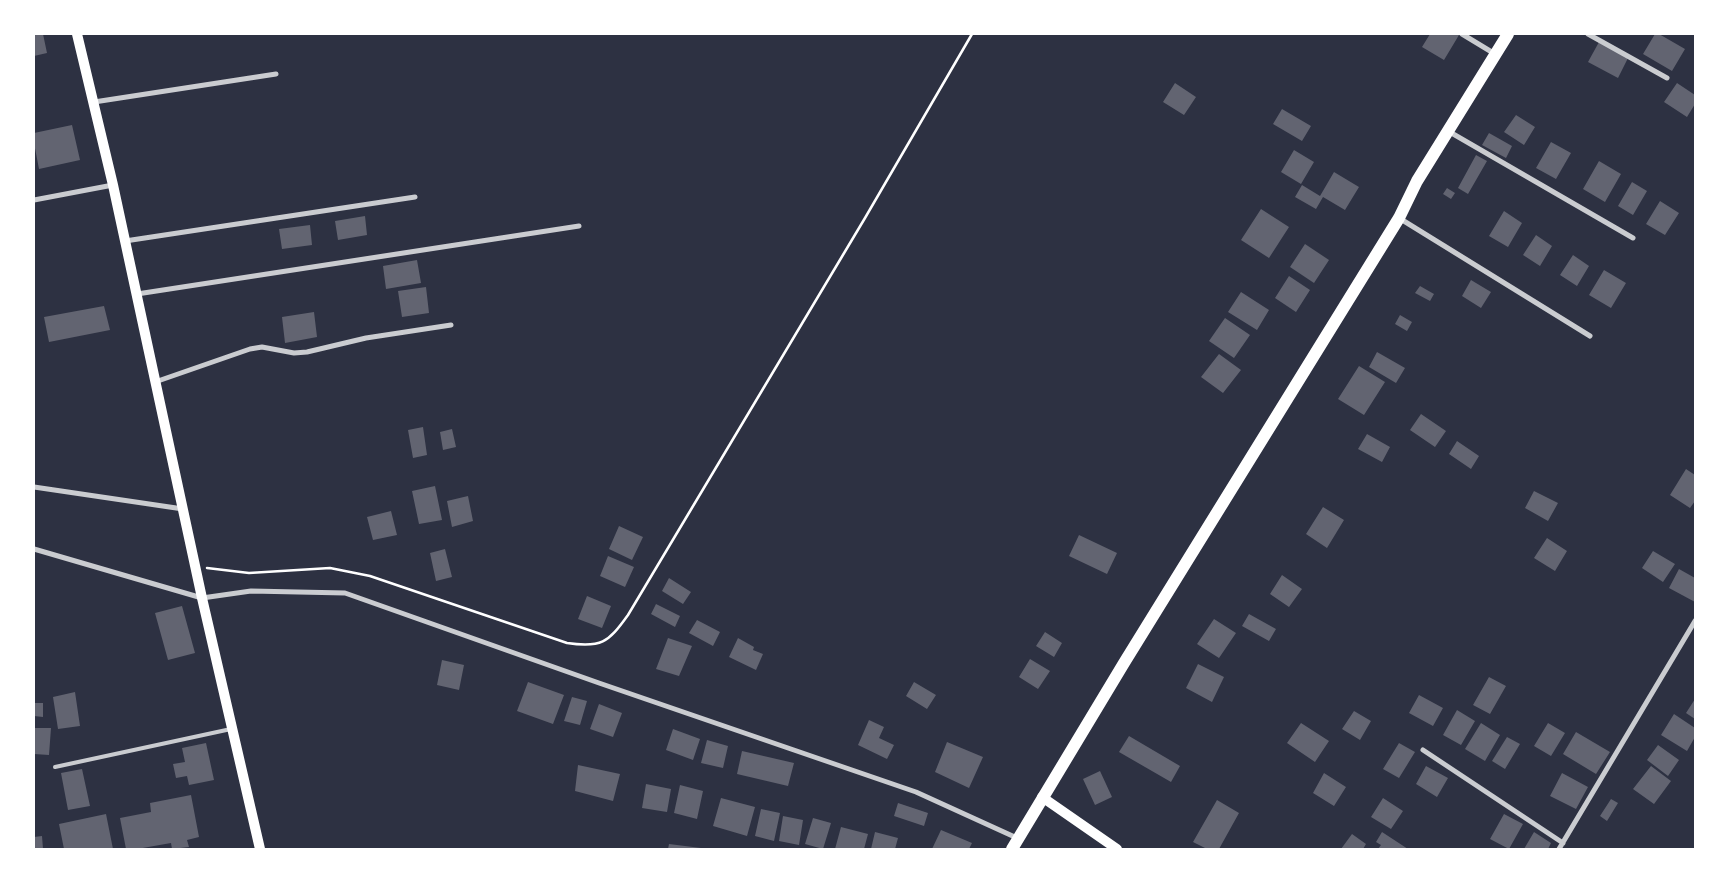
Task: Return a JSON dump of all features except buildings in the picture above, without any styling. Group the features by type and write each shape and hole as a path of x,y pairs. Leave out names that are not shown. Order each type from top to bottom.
{"main road":[{"path":"77,34 125,241 182,510 260,849"},
{"path":"1015,844 1042,797 1400,218 1417,181 1508,34"},
{"path":"1042,797 1117,849"}],"street":[{"path":"1462,34 1495,54"},
{"path":"1588,34 1667,78"},
{"path":"93,102 276,74"},
{"path":"1448,131 1633,238"},
{"path":"34,200 112,185"},
{"path":"125,241 415,197"},
{"path":"1400,218 1590,336"},
{"path":"136,294 579,226"},
{"path":"155,382 250,349 262,347 294,353 307,352 366,338 451,325"},
{"path":"34,487 182,510"},
{"path":"34,549 202,598 250,591 345,593 590,680 916,792 1015,844"},
{"path":"1559,849 1694,625"},
{"path":"1423,750 1563,843"}],"lane":[{"path":"55,767 232,729"}],"path":[{"path":"195,566 249,573 330,568 370,576 567,642 589,646 608,639 616,632 628,615 972,34"}]}
